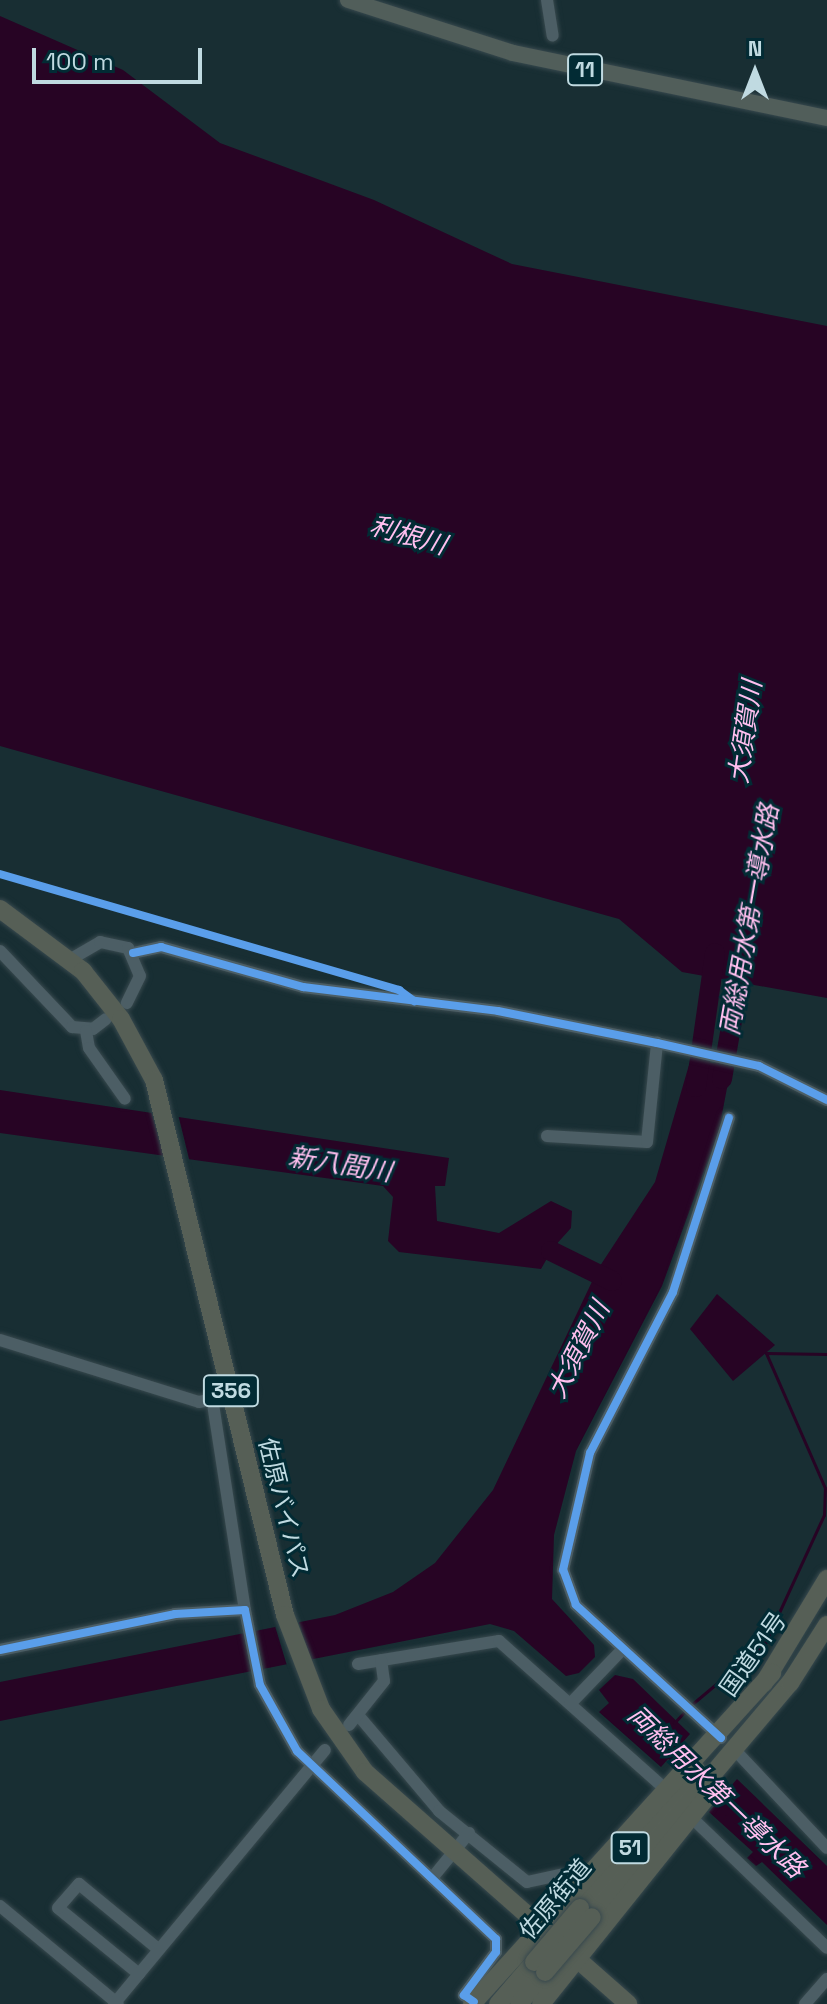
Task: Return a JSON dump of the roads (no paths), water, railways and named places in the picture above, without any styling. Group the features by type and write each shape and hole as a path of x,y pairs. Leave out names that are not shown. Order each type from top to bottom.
{"highway":[{"name":"佐原バイパス","path":"0,909 71,959 137,1043 164,1108 241,1395 285,1615 303,1673 356,1762 628,2004"},
{"name":"国道51号","path":"723,1747 772,1673 827,1579"},
{"name":"国道51号","path":"723,1747 764,1714 827,1625"},
{"path":"541,2004 577,1960 682,1797 723,1747"},
{"path":"467,2001 541,1926 575,1886 682,1797 723,1747"},
{"name":"佐原街道","path":"498,2004 540,1967 682,1797"},
{"name":"佐原街道","path":"519,2004 540,1967"}],"main road":[{"name":"11","path":"348,0 513,53 827,118"}],"street":[{"path":"547,0 553,36"},
{"path":"71,959 100,942 133,953 161,947 303,987 498,1011 735,1060 827,1100"},
{"path":"0,951 72,1027 86,1031 106,1019"},
{"path":"127,1003 140,976 133,953"},
{"path":"86,1031 89,1048 125,1099"},
{"path":"547,1136 647,1142 657,1043"},
{"path":"729,1118 673,1292 596,1439 573,1504 563,1570 570,1596 621,1651 827,1848"},
{"path":"0,1340 213,1404 241,1395"},
{"path":"213,1404 260,1685 311,1767 433,1877 496,1939 496,1952 467,2001"},
{"path":"0,1650 175,1614 246,1614"},
{"path":"358,1664 499,1641 682,1797 827,1948"},
{"path":"570,1704 621,1651"},
{"path":"349,1725 384,1681 381,1660"},
{"path":"358,1715 409,1781 527,1882 561,1875 575,1886"},
{"path":"0,1906 115,2003 325,1750"},
{"path":"433,1877 469,1833"},
{"path":"139,1974 58,1908 79,1884 158,1949"},
{"path":"805,2004 827,1979"}],"water":[{"name":"利根川","path":"0,16 123,70 220,143 374,200 512,264 827,326 827,998 682,972 619,919 0,746"},
{"path":"691,1058 731,1067 719,1130 662,1286 576,1451 554,1535 552,1599 594,1645 595,1657 579,1673 566,1676 514,1631 490,1624 0,1721 0,1682 335,1615 393,1592 435,1563 493,1490 598,1269 655,1182"},
{"path":"0,1090 449,1158 445,1186 435,1186 437,1221 499,1233 551,1201 572,1211 571,1228 553,1248 577,1259 573,1267 549,1255 541,1269 399,1252 388,1241 393,1197 383,1186 0,1133"},
{"path":"717,1294 775,1345 733,1381 690,1329"},
{"path":"615,1675 633,1679 690,1734 661,1767 599,1712 609,1703 599,1690"},
{"path":"737,1779 827,1866 827,1925 762,1862 756,1866 747,1858 753,1852 709,1812"}],"waterway":[{"name":"大須賀川","path":"696,1087 715,953"},
{"name":"両総用水第一導水路","path":"722,1079 743,957"},
{"name":"新八間川","path":"551,1251 612,1281"},
{"path":"691,1705 765,1643 824,1515 825,1488 766,1353 827,1354"},
{"path":"674,1723 685,1711"},
{"name":"両総用水第一導水路","path":"655,1732 741,1816"}]}
